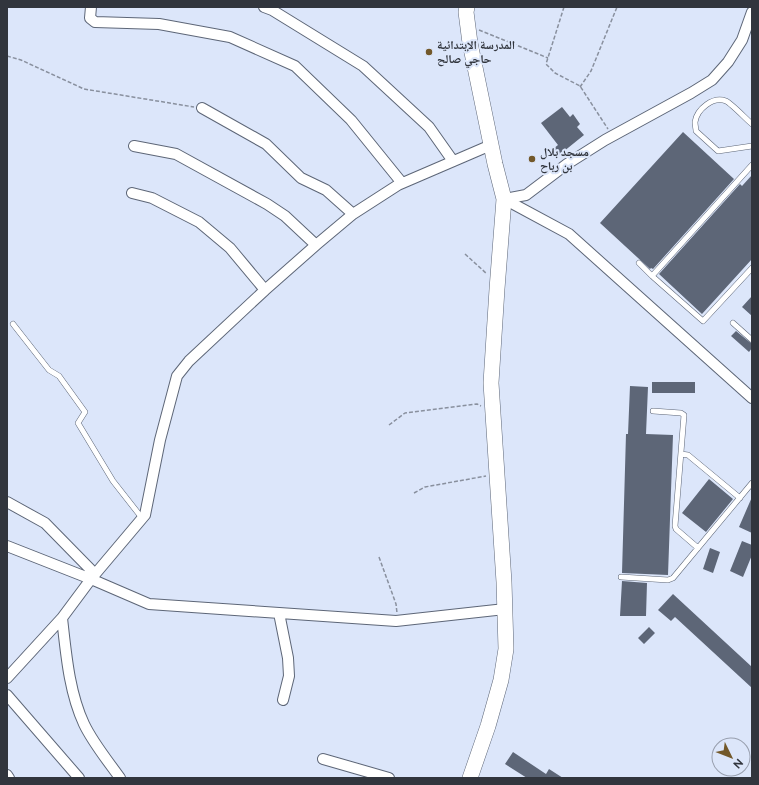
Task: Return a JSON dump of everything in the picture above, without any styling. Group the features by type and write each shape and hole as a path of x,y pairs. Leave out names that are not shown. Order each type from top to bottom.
{"main road":[{"path":"466,13 470,43 491,145 504,199 491,383 505,609 506,649 501,680 473,777"}],"street":[{"path":"91,7 90,18 95,22 159,24 230,37 295,66 350,120 402,183"},
{"path":"264,7 272,10 363,66 430,127 453,161"},
{"path":"504,199 526,195 567,164 612,136 712,80 728,62 742,40 752,12"},
{"path":"202,108 266,144 301,178 326,190 353,214"},
{"path":"7,678 62,618 93,576 145,515 160,440 177,376 189,361 316,244 353,214 402,183 491,145"},
{"path":"134,146 176,154 267,204 285,216 316,244"},
{"path":"132,193 152,198 199,222 230,248 265,290"},
{"path":"504,199 569,234 752,398"},
{"path":"7,502 45,523 93,576"},
{"path":"7,546 93,576 149,604 398,620 505,609"},
{"path":"279,613 288,658 289,676 283,700"},
{"path":"62,618 67,661 73,691 84,724 120,778"},
{"path":"7,695 79,778"},
{"path":"323,759 389,778"}],"lane":[{"path":"752,124 726,102 717,100 701,110 695,122 696,131 718,151 752,146"},
{"path":"652,276 752,165"},
{"path":"639,263 703,321 752,268"},
{"path":"733,323 750,338 752,332"},
{"path":"13,324 49,370 59,376 85,412 78,423 113,481 142,518"},
{"path":"653,411 681,412 684,415 675,526 676,529 698,548"},
{"path":"681,454 688,455 740,498"},
{"path":"621,577 668,580 673,578 752,483"}],"path":[{"path":"564,7 546,64 555,73 580,87 612,136"},
{"path":"580,87 591,71 617,7"},
{"path":"466,13 548,58"},
{"path":"7,56 21,60 84,89 202,108"},
{"path":"465,254 497,283"},
{"path":"389,425 405,412 478,404 493,413"},
{"path":"414,493 425,487 497,473"},
{"path":"379,557 396,604 398,620"}],"building":[{"path":"562,107 570,117 573,114 580,124 577,127 584,135 558,156 553,149 558,145 541,123"},
{"path":"683,132 734,179 653,269 650,269 600,223"},
{"path":"752,175 752,259 702,314 659,274 740,184 742,186"},
{"path":"752,296 752,316 742,307"},
{"path":"736,331 752,344 752,348 749,352 731,336"},
{"path":"652,382 695,382 695,393 652,393"},
{"path":"630,386 648,387 646,434 673,435 668,575 622,573 626,434 628,434"},
{"path":"709,479 733,499 706,532 682,513"},
{"path":"752,497 752,533 739,527"},
{"path":"742,541 752,545 752,555 743,577 730,571"},
{"path":"710,548 720,552 713,573 703,569"},
{"path":"622,581 647,583 646,616 620,616"},
{"path":"673,594 752,667 752,688 675,617 671,621 658,610"},
{"path":"649,627 655,633 644,644 638,638"},
{"path":"513,752 546,774 549,769 563,778 527,778 505,764"}],"place":[{"name":"المدرسة الإبتدائية حاجي صالح","path":"429,52"},
{"name":"مسجد بلال بن رباح","path":"532,159"}]}
